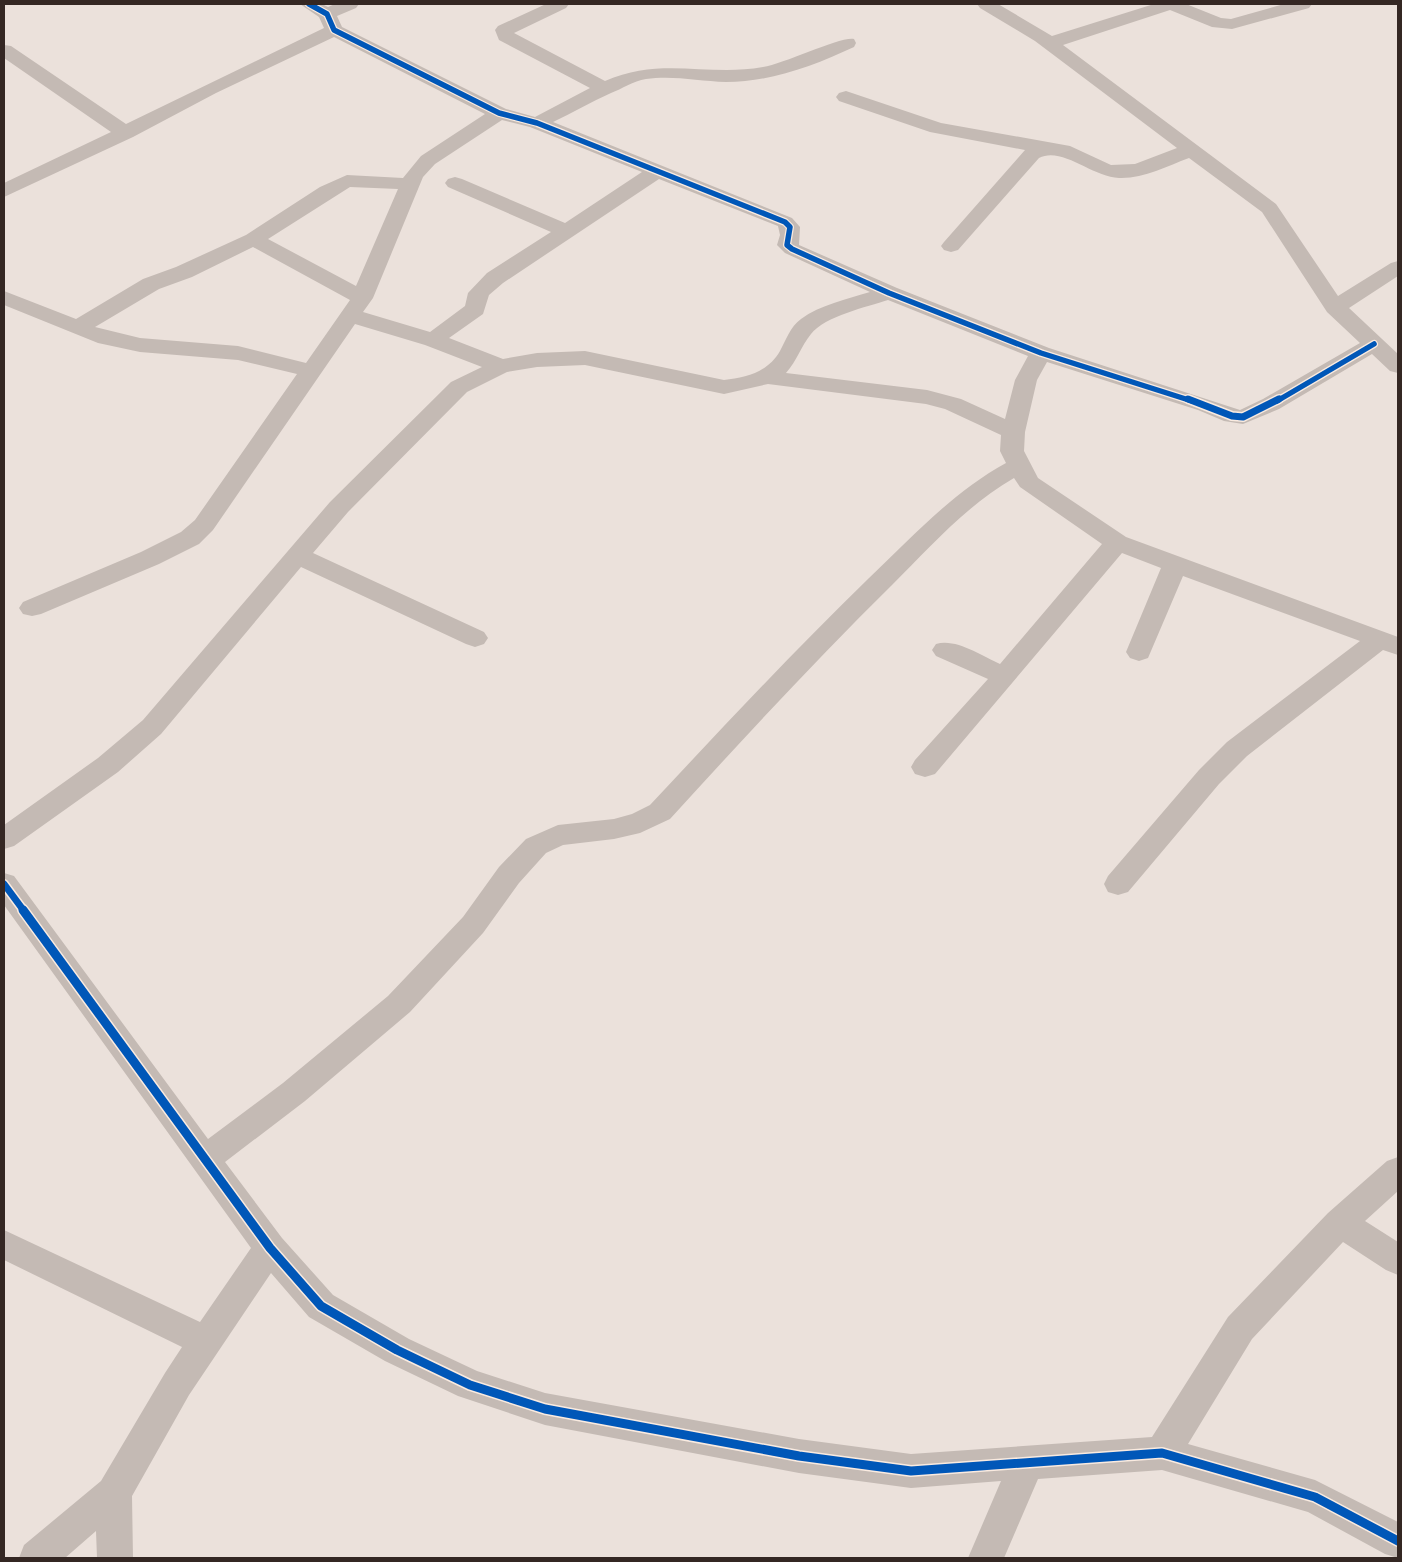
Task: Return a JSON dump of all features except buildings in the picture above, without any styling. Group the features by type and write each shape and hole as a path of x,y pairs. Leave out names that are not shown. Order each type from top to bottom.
{"street":[{"path":"309,4 330,22 499,113 537,123 785,222 790,227 787,245 792,249 889,293 1041,353 1206,405 1232,416 1243,417 1271,404 1374,344"},
{"path":"4,191 126,133 253,66 330,22 350,4"},
{"path":"560,4 504,30 505,36 606,89"},
{"path":"986,4 1048,43 1269,208 1335,308 1398,366"},
{"path":"1048,43 1171,4 1218,23 1232,24 1303,4"},
{"path":"537,123 627,79 645,74 736,76 807,62 847,43"},
{"path":"4,50 126,133"},
{"path":"846,97 937,128 1040,147 1051,147 1116,172 1136,170 1191,150"},
{"path":"32,608 150,558 190,538 210,517 356,307 414,175 428,160 499,113"},
{"path":"951,246 1040,147"},
{"path":"433,340 474,309 479,293 495,278 656,172"},
{"path":"78,326 91,321 151,284 184,272 253,239 327,191 347,181 410,184"},
{"path":"455,183 567,231"},
{"path":"253,239 356,307 433,340 501,366"},
{"path":"1335,308 1398,267"},
{"path":"4,839 108,765 152,727 339,507 459,386 501,366 537,360 585,358 724,387 747,385 778,370 791,351 799,332 811,322 889,293"},
{"path":"4,297 78,326 83,331 98,336 140,345 210,349 238,353 311,371"},
{"path":"1041,353 1026,380 1013,432 1012,451 1028,482 1117,543 1389,643"},
{"path":"764,378 928,397 953,404 1013,432"},
{"path":"205,1159 294,1092 399,1004 472,925 509,875 536,846 558,835 640,824 660,812 846,616 958,506 991,479 1019,466"},
{"path":"925,767 1005,676 1117,543"},
{"path":"298,556 475,638"},
{"path":"1139,652 1175,564"},
{"path":"1118,884 1209,777 1237,749 1389,643"},
{"path":"945,650 1005,676"},
{"path":"4,884 270,1248 321,1306 397,1350 470,1386 545,1410 800,1456 912,1470 1162,1453 1315,1497 1398,1540"},
{"path":"1162,1453 1240,1328 1340,1223 1398,1171"},
{"path":"1340,1223 1398,1260"},
{"path":"4,1244 206,1342"},
{"path":"36,1558 114,1493 177,1384 270,1248"},
{"path":"986,1558 1027,1463"},
{"path":"114,1493 115,1558"}],"cycle path":[{"path":"309,4 327,14 334,30 499,113 537,123 785,222 790,227 787,245 792,249 889,293 1041,353 1206,405 1232,416 1243,417 1271,404 1374,344"},
{"path":"4,884 270,1248 321,1306 397,1350 470,1385 545,1409 799,1456 911,1471 1162,1453 1315,1497 1398,1541"}]}
